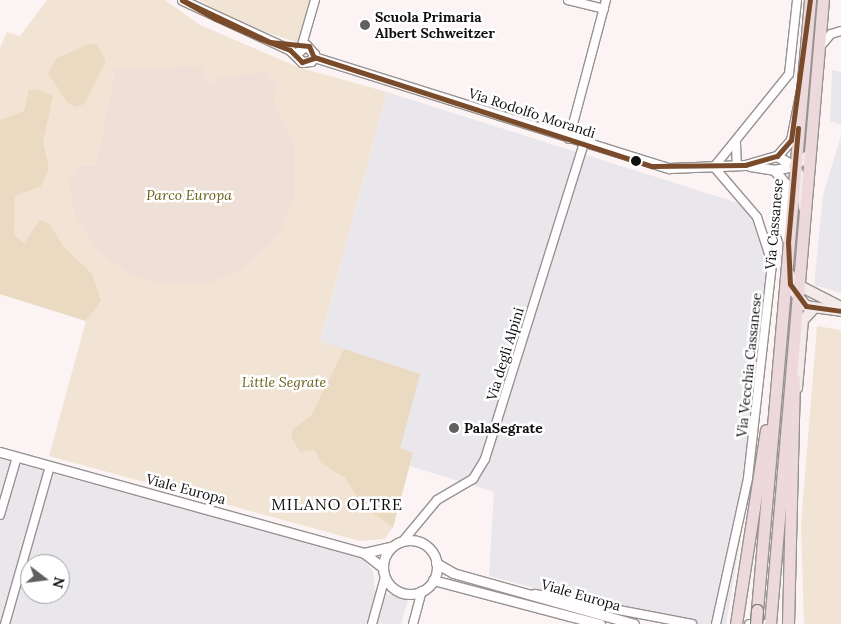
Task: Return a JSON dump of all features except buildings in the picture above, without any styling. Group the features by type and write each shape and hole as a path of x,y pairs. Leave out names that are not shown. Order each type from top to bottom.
{"main road":[{"name":"Via Cassanese","path":"756,624 794,166 810,0"},
{"name":"Via Cassanese","path":"770,624 808,156 824,0"},
{"path":"804,208 801,178 794,166 808,156"},
{"path":"788,242 790,284 814,308 841,311"},
{"path":"797,291 841,306"},
{"path":"782,310 797,291"},
{"path":"788,624 797,389 802,320 814,308"},
{"path":"791,370 797,389"},
{"path":"736,624 760,454 774,402"}],"street":[{"name":"Via Rodolfo Morandi","path":"182,0 274,44 299,49 311,47 314,57"},
{"path":"299,49 315,0"},
{"path":"568,0 604,9"},
{"path":"569,139 606,0"},
{"path":"714,167 789,74 797,0"},
{"path":"822,14 830,26 841,31"},
{"path":"818,54 826,38 841,31"},
{"name":"Via Rodolfo Morandi","path":"299,49 303,63 314,57 652,166 714,167 741,165 777,156"},
{"path":"794,166 777,156 791,140 801,90"},
{"path":"738,136 733,157 741,165"},
{"name":"Via degli Alpini","path":"403,541 437,500 480,470 511,379 584,144"},
{"name":"Via Rodolfo Morandi","path":"741,165 774,170 794,166"},
{"name":"Via Vecchia Cassanese","path":"714,167 757,218 772,263 748,478 716,624"},
{"path":"774,170 786,184 782,228 788,242"},
{"name":"Viale Europa","path":"0,452 364,553 391,547 403,541 424,544 436,562 453,574 634,624"},
{"path":"0,515 17,457"},
{"path":"4,624 50,466"},
{"path":"372,624 391,547"},
{"name":"Viale Europa","path":"364,553 401,592 422,590"},
{"path":"413,624 422,590 433,580 436,562"},
{"name":"Viale Europa","path":"433,580 600,624"},
{"path":"525,593 587,600 692,624"},
{"path":"749,624 770,624"}],"shaded area":[{"path":"89,44 97,45 106,61 84,104 76,107 67,102 48,73 57,58"},
{"path":"832,70 841,72 841,125 830,121"},
{"path":"38,89 53,96 43,142 49,169 41,186 15,196 14,235 24,243 40,220 49,223 63,246 92,274 101,300 86,321 0,294 0,120 24,111 29,90"},
{"path":"387,92 754,208 765,223 776,262 751,477 726,624 673,624 489,576 494,492 410,466 413,453 400,448 320,342"},
{"path":"841,135 841,293 814,285 823,195"},
{"path":"344,349 420,374 400,448 413,453 393,527 365,508 345,478 320,462 315,450 300,452 291,437 293,429 311,416"},
{"path":"0,459 361,557 373,571 375,590 408,600 401,624 0,624"}],"green space":[{"name":"Parco Europa","path":"47,0 165,0 200,25 298,67 387,92 320,341 420,374 400,448 413,453 393,527 385,539 360,541 49,456 86,321 0,294 0,48 7,32 20,36"},
{"path":"200,0 311,0 299,43 235,22"},
{"path":"204,65 205,83 215,83 215,77 268,72 269,79 278,81 273,99 294,143 295,194 278,236 243,270 206,284 154,283 129,274 96,249 75,215 68,181 79,166 96,166 116,69"},
{"path":"817,326 841,330 841,624 804,624 801,524"}],"transit line":[{"path":"182,0 270,42 309,46 314,58 302,62 290,50 261,39 216,19 182,0"},
{"path":"314,57 652,166 745,165 777,156 791,140 810,0"},
{"path":"798,128 788,242 790,284 806,306 841,311"}],"place":[{"name":"Scuola Primaria Albert Schweitzer","path":"365,25"},
{"name":"PalaSegrate","path":"454,428"}],"district":[{"name":"MILANO OLTRE","path":"337,504"}],"park label":[{"name":"Little Segrate","path":"284,382"}]}
